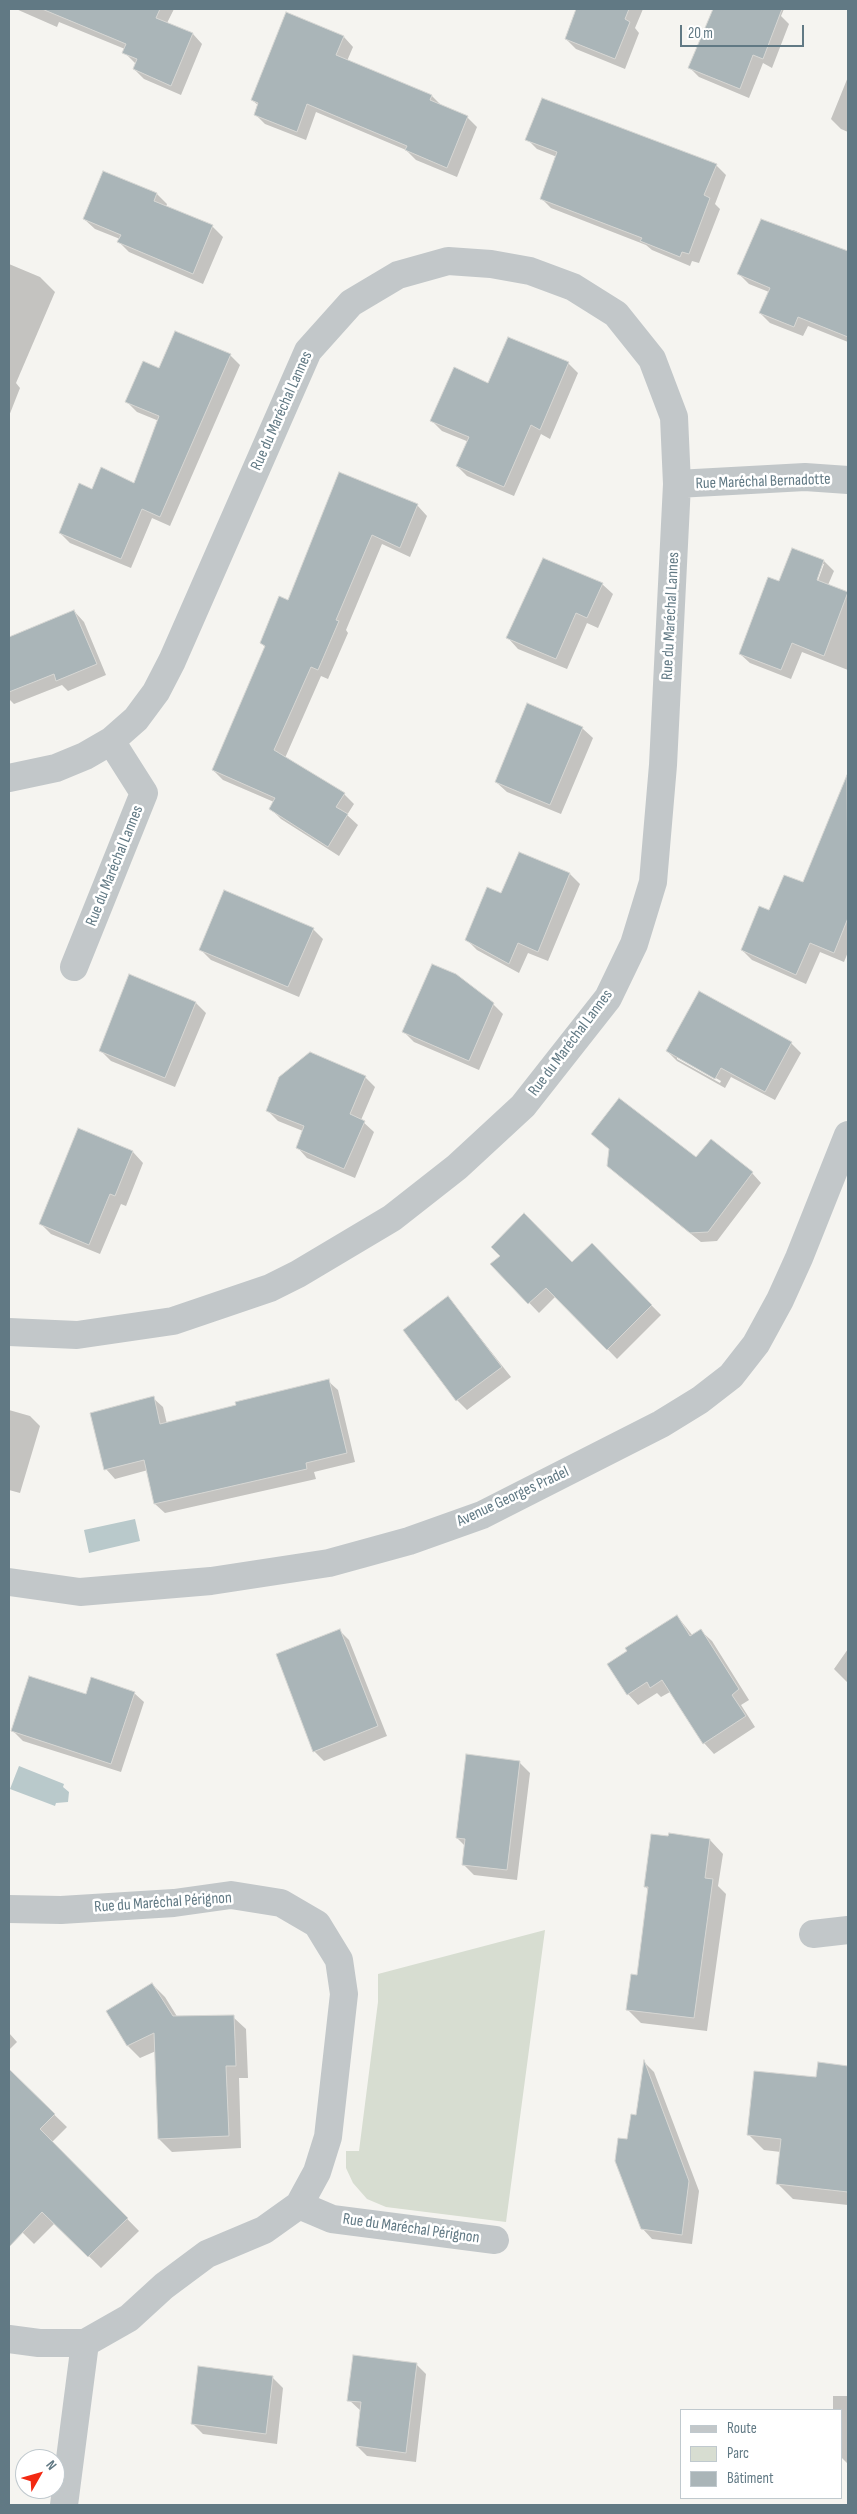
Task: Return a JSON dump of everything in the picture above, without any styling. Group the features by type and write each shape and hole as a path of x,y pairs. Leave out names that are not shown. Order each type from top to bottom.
{"street":[{"name":"Rue du Maréchal Lannes","path":"9,778 56,768 85,756 111,741 136,719 156,692 172,660 308,351 351,303 398,275 448,261 491,264 530,272 573,287 616,314 652,358 674,417 677,484 663,765 653,882 634,944 608,998 559,1062 522,1106 450,1173 392,1218 270,1288 173,1321 77,1335 9,1332"},
{"name":"Rue Maréchal Bernadotte","path":"677,484 805,477 848,480"},
{"name":"Rue du Maréchal Lannes","path":"74,968 144,793 111,741"},
{"name":"Avenue Georges Pradel","path":"9,1582 80,1592 211,1581 329,1563 409,1541 482,1514 661,1424 731,1376 756,1344 780,1300 799,1258 848,1135"},
{"name":"Rue du Maréchal Pérignon","path":"9,1909 61,1910 174,1903 231,1895 281,1902 317,1924 338,1960 344,1994 328,2137 317,2172 299,2205 264,2230 208,2254 164,2286 129,2318 85,2343 39,2343 9,2339"},
{"path":"813,1934 848,1930"},
{"name":"Rue du Maréchal Pérignon","path":"299,2205 332,2219 495,2240"},
{"path":"64,2505 85,2343"}],"green space":[{"path":"545,1930 506,2222 386,2207 367,2199 353,2183 346,2168 346,2151 359,2151 378,2002 378,1974"}],"shaded area":[{"path":"135,1519 140,1541 89,1553 84,1530"},
{"path":"19,1766 64,1784 63,1787 69,1792 68,1802 56,1803 55,1806 10,1789"}],"building":[{"path":"42,9 160,9 156,18 193,33 171,86 133,69 137,59 122,53 126,44"},
{"path":"576,9 629,9 625,19 630,22 615,59 565,39"},
{"path":"713,9 782,9 763,59 753,55 740,89 688,68"},
{"path":"286,12 344,36 336,55 432,95 430,100 468,116 447,168 405,150 407,146 307,104 297,132 254,115 258,103 251,100"},
{"path":"542,98 717,164 704,195 710,198 689,254 682,252 680,257 640,241 642,238 540,199 557,152 525,140"},
{"path":"103,171 157,193 154,201 213,225 193,274 117,242 121,235 83,219"},
{"path":"761,219 848,251 848,337 798,317 794,327 759,313 770,288 737,274"},
{"path":"175,331 231,354 160,517 142,509 121,559 59,533 79,483 92,489 101,467 134,483 159,416 125,402 143,361 159,368"},
{"path":"508,337 569,362 540,430 531,425 504,487 456,466 469,437 430,421 454,367 488,383"},
{"path":"339,472 418,504 400,548 372,535 336,620 339,621 318,670 311,667 274,750 345,793 336,807 348,814 328,847 269,809 275,798 212,770 265,646 260,643 279,596 288,600"},
{"path":"792,548 824,560 817,580 848,592 824,656 792,643 781,670 739,654 768,577 779,581"},
{"path":"543,558 603,583 587,618 576,613 556,659 506,638"},
{"path":"74,610 97,664 56,681 54,674 9,692 9,637"},
{"path":"527,703 583,727 550,805 495,782"},
{"path":"847,775 848,918 834,953 810,943 796,975 741,950 759,906 769,910 784,875 803,882"},
{"path":"519,852 570,873 538,952 518,943 509,964 465,940 487,887 501,893"},
{"path":"224,890 314,928 288,987 199,950"},
{"path":"432,964 456,974 494,1003 469,1061 402,1032"},
{"path":"129,974 196,1002 165,1078 99,1051"},
{"path":"699,991 792,1042 765,1092 721,1068 715,1079 666,1051"},
{"path":"310,1052 366,1076 350,1114 365,1121 344,1169 296,1148 304,1126 266,1111 279,1077"},
{"path":"619,1098 696,1157 711,1139 753,1172 708,1232 690,1233 607,1166 609,1149 591,1134"},
{"path":"78,1128 133,1151 115,1196 110,1194 89,1245 39,1224"},
{"path":"524,1213 572,1262 592,1243 652,1305 607,1350 546,1288 528,1304 490,1264 500,1256 491,1247"},
{"path":"448,1296 502,1367 456,1401 403,1330"},
{"path":"329,1379 347,1453 306,1463 307,1469 154,1504 144,1460 104,1470 90,1413 154,1396 160,1424 236,1405 235,1402"},
{"path":"677,1615 690,1636 701,1629 739,1689 732,1695 746,1716 703,1744 662,1680 650,1688 647,1682 627,1695 607,1664 627,1651 625,1648"},
{"path":"340,1629 378,1726 313,1752 276,1654"},
{"path":"29,1676 86,1694 91,1677 135,1692 111,1764 11,1731"},
{"path":"466,1754 520,1761 507,1870 462,1865 465,1839 456,1838"},
{"path":"669,1833 710,1839 705,1878 713,1879 694,2018 626,2010 631,1974 637,1975 648,1887 644,1887 651,1834 668,1836"},
{"path":"152,1983 173,2016 234,2015 236,2066 226,2066 229,2136 158,2139 154,2033 127,2046 106,2011"},
{"path":"644,2060 689,2181 682,2235 641,2229 615,2161 618,2138 627,2139 631,2114 636,2115"},
{"path":"818,2062 848,2066 848,2192 776,2184 781,2139 747,2135 754,2071 816,2077"},
{"path":"9,2069 55,2114 40,2129 128,2218 88,2257 42,2212 9,2247"},
{"path":"353,2355 417,2363 406,2453 356,2446 361,2402 347,2401"},
{"path":"198,2366 273,2376 266,2434 191,2424"}]}
